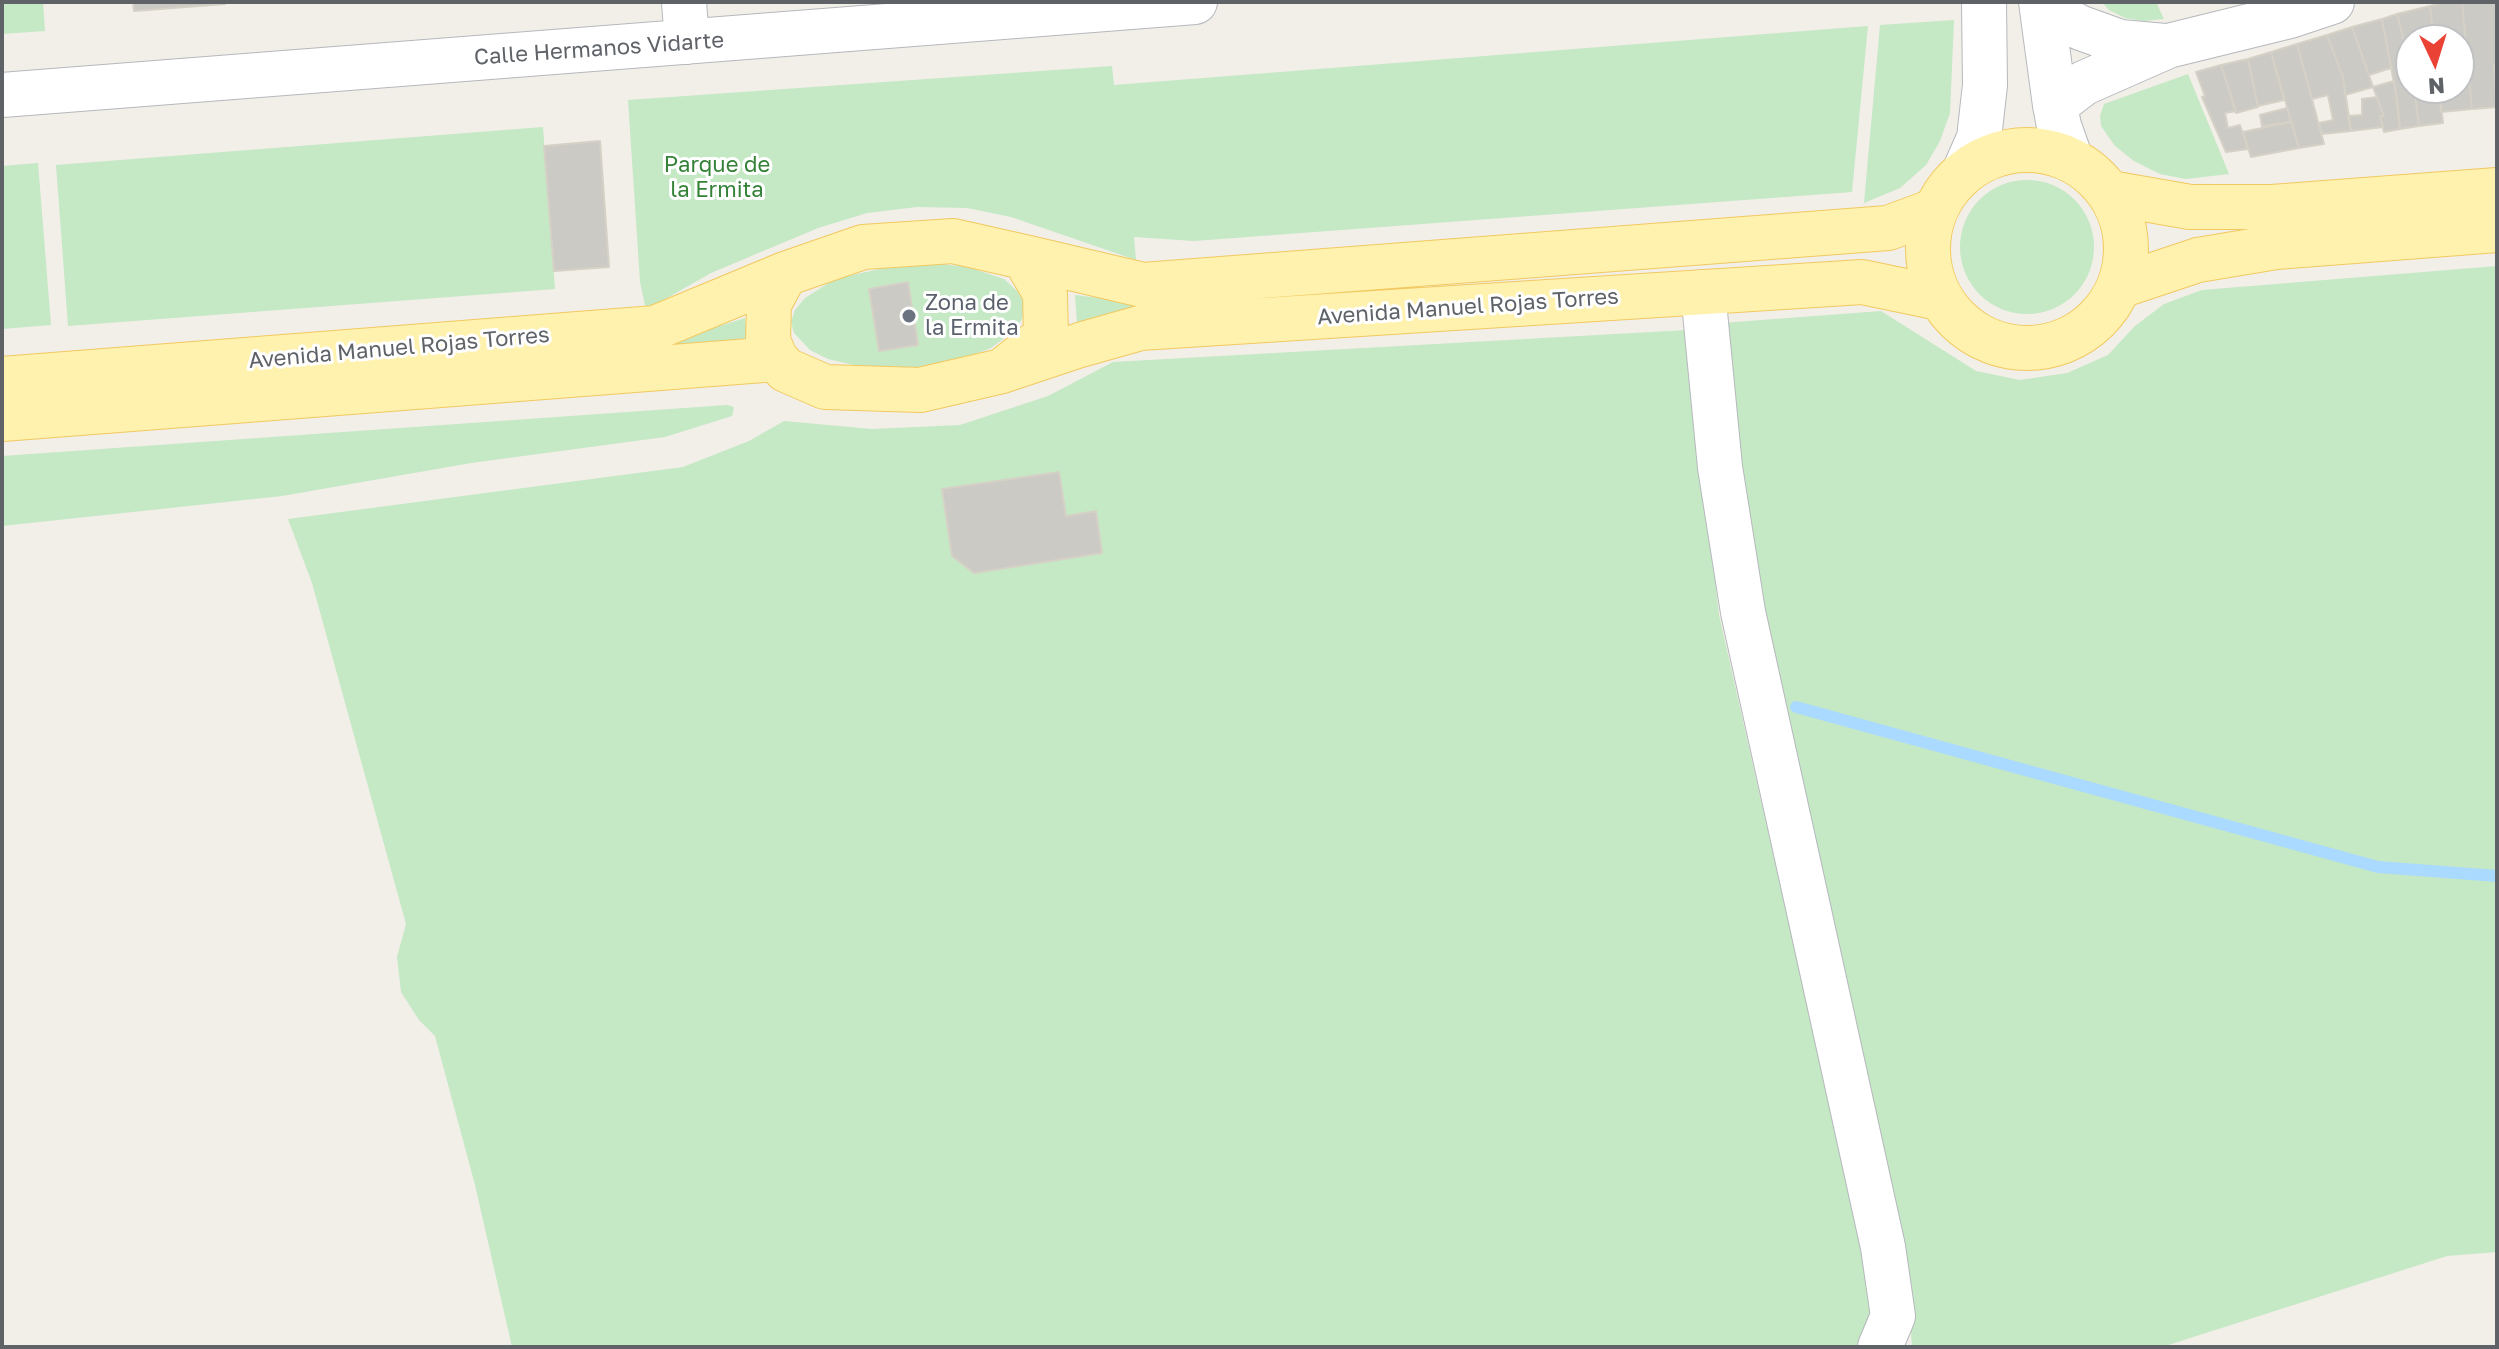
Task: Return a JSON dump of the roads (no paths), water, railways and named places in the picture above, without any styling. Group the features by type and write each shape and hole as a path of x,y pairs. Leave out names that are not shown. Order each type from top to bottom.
{"main road":[{"path":"2017,150 2045,151 2071,160 2093,174 2110,193 2124,222 2127,255 2120,286 2103,313 2079,335 2049,347 2017,349 1986,341 1959,323 1939,298 1929,270 1927,240 1934,211 1947,189 1965,170 1989,156 2017,150"},
{"path":"2110,193 2190,207 2272,207 2497,190"},
{"name":"Avenida Manuel Rojas Torres","path":"2,379 655,328 785,274 863,247 953,241 1143,285 1888,228 1934,211"},
{"path":"2120,286 2198,260 2276,247 2497,230"},
{"path":"1002,371 1046,336 1045,293 1024,257"},
{"path":"776,359 768,341 769,304 785,274"},
{"name":"Avenida Manuel Rojas Torres","path":"2,419 776,359 786,370 825,387 920,390 1002,371 1140,328 1862,282 1939,298"}],"street":[{"name":"Calle Hermanos Vidarte","path":"2,95 686,22 1195,2"},
{"path":"1965,170 1979,138 1984,98 1984,2"},
{"path":"2055,105 2084,83 2168,46 2290,16 2332,2"},
{"path":"2043,4 2081,28 2120,42 2168,46"},
{"path":"2043,4 2055,105 2071,160"},
{"path":"1703,292 1720,467 1743,612 1883,1247 1890,1337"}],"waterway":[{"path":"1796,707 2378,867 2497,876"}],"place":[{"name":"Zona de la Ermita","path":"909,316"}],"park label":[{"name":"Parque de la Ermita","path":"717,178"}]}
